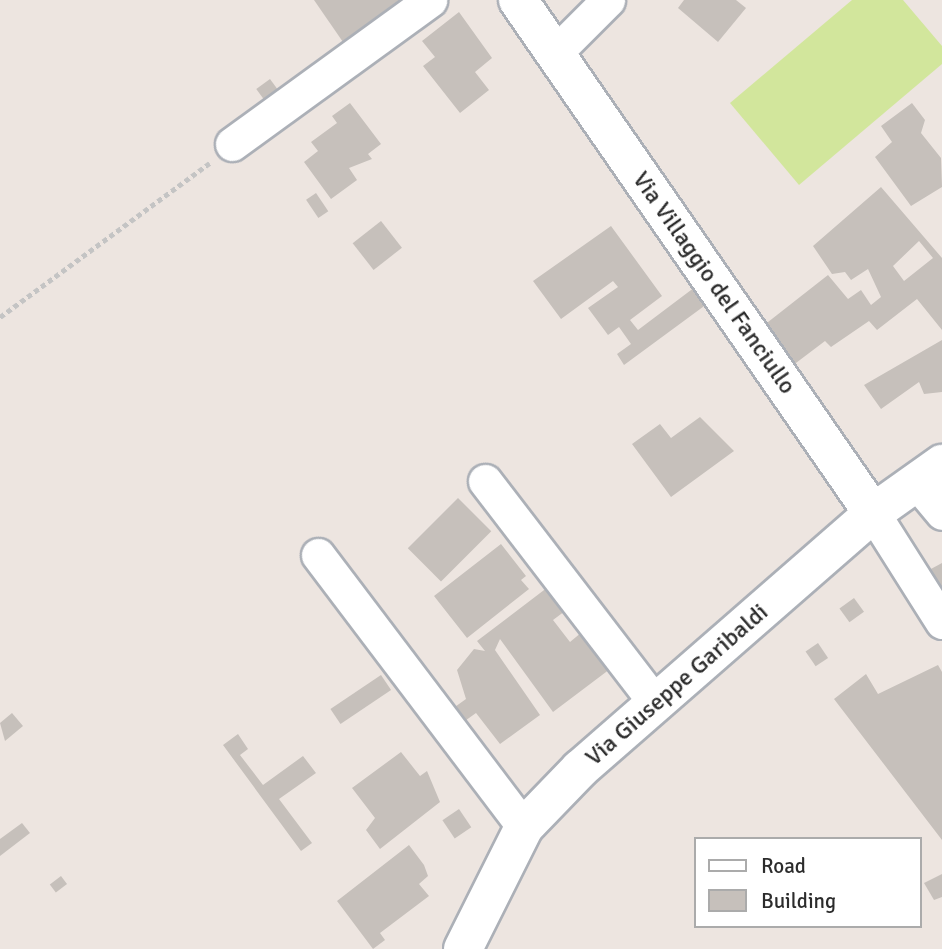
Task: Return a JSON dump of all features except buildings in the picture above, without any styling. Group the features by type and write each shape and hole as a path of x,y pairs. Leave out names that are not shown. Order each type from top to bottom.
{"main road":[{"name":"Via Villaggio del Fanciullo","path":"518,0 873,513"},
{"name":"Via Giuseppe Garibaldi","path":"463,949 524,827 656,704 873,513 930,474"}],"street":[{"path":"232,144 430,0"},
{"path":"555,53 608,0"},
{"path":"930,474 942,513"},
{"path":"485,481 656,704"},
{"path":"873,513 942,622"},
{"path":"318,555 524,827"}],"path":[{"path":"0,317 232,144"}],"green space":[{"path":"852,0 903,0 942,46 942,64 799,185 730,103"}]}
